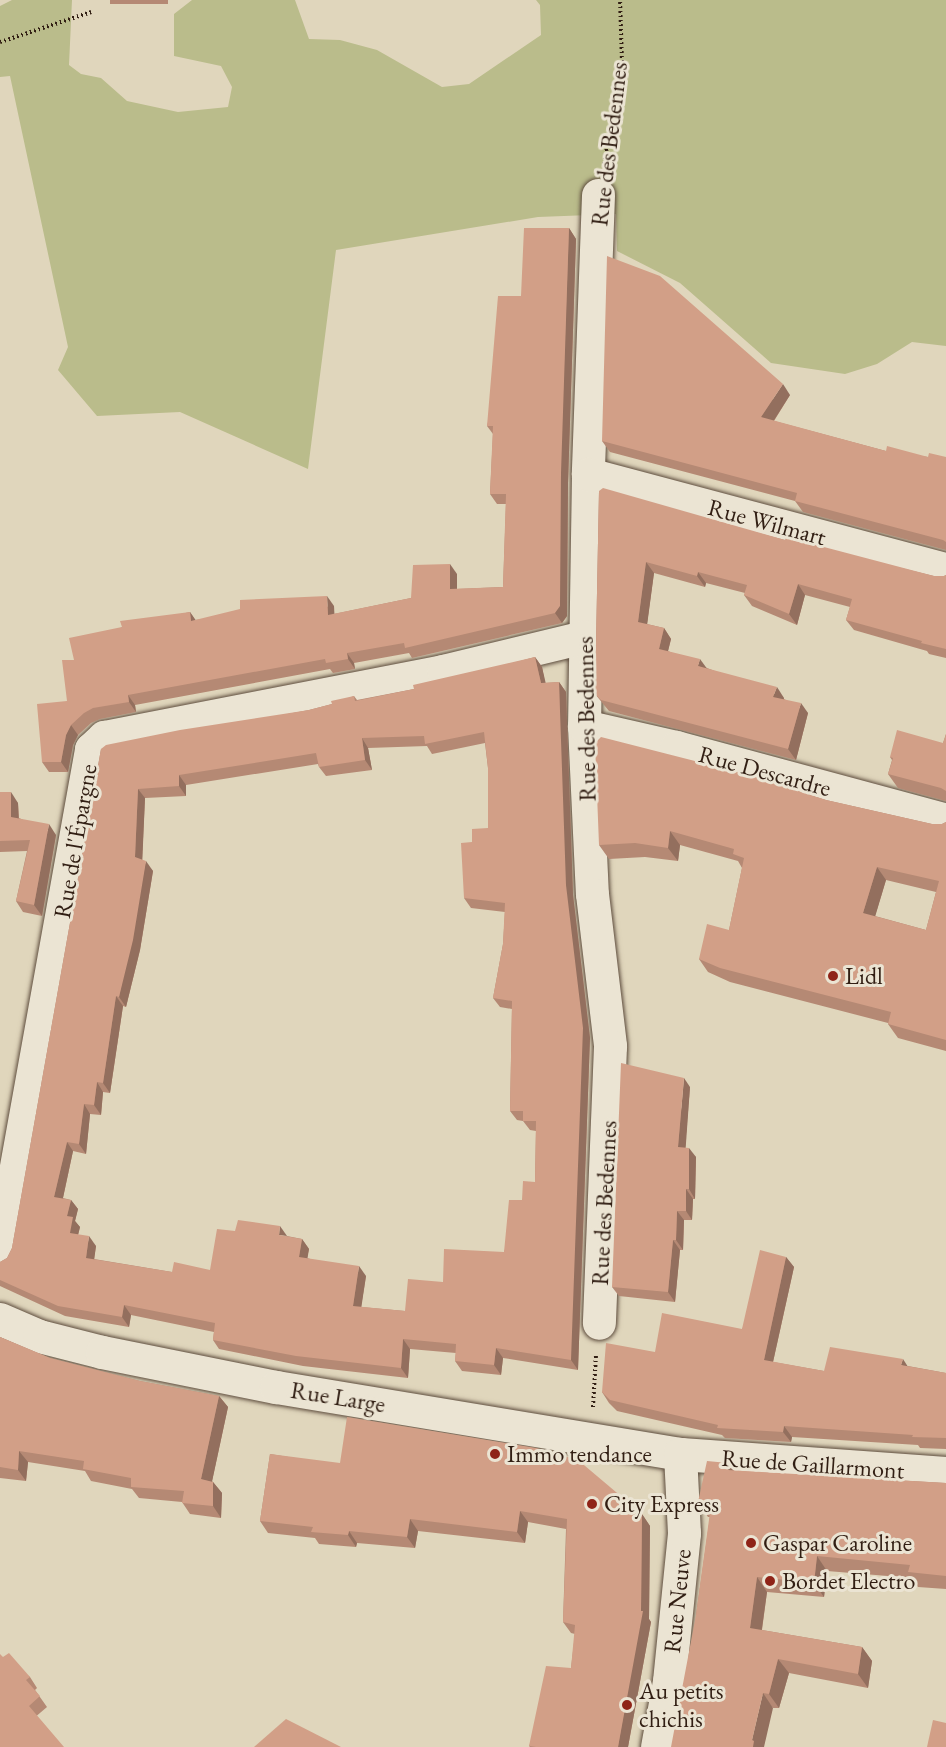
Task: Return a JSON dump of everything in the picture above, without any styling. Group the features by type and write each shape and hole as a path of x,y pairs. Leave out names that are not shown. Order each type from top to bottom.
{"street":[{"name":"Rue des Bedennes","path":"598,195 588,474 584,726 592,894 610,1046 599,1323"},
{"name":"Rue Wilmart","path":"588,474 946,569"},
{"name":"Rue de l'Épargne","path":"0,1255 91,749 104,737 443,671 584,637"},
{"name":"Rue Descardre","path":"584,726 676,747 946,820"},
{"name":"Rue Large","path":"0,1319 39,1336 102,1352 276,1387 680,1454"},
{"name":"Rue de Gaillarmont","path":"680,1454 946,1473"},
{"name":"Rue Neuve","path":"657,1747 669,1681 684,1533 680,1454"}],"path":[{"name":"Rue des Bedennes","path":"598,195 621,62 620,0"},
{"path":"0,42 91,12"},
{"path":"591,1438 599,1323"}],"green space":[{"path":"12,0 72,0 69,65 81,74 101,78 127,101 178,112 228,107 232,87 221,66 174,56 174,14 192,0 295,0 309,39 340,40 377,50 442,87 469,84 541,35 540,5 536,0 946,0 946,346 912,342 877,364 845,374 771,363 680,283 617,251 616,214 538,217 336,250 308,469 180,412 97,416 58,370 68,347 10,76 0,77 0,6"}],"building":[{"path":"524,228 569,228 561,473 560,606 555,613 405,648 404,643 347,653 348,659 326,663 325,659 128,695 129,702 93,708 84,713 71,725 66,735 61,762 42,762 37,704 67,701 62,660 74,660 69,638 122,627 120,621 190,612 191,621 240,609 240,600 327,596 328,615 411,598 413,565 450,564 450,589 503,587 506,494 490,494 493,426 487,426 498,296 521,296"},
{"path":"607,256 660,276 783,384 761,417 886,451 887,446 928,457 929,453 946,457 946,542 795,501 797,493 602,441"},
{"path":"603,488 785,540 786,537 934,576 946,575 946,649 846,620 852,599 798,584 789,614 744,595 747,585 698,572 697,576 646,562 638,622 664,628 659,649 700,659 698,666 777,687 773,697 801,703 788,749 601,700 595,694 599,491"},
{"path":"535,657 541,683 559,682 566,885 583,1028 571,1360 496,1348 494,1365 455,1361 456,1344 403,1339 401,1368 296,1356 213,1340 215,1323 124,1305 122,1317 58,1306 0,1280 0,1262 7,1258 12,1248 101,749 106,745 180,730 309,710 332,704 331,701 354,696 355,701 414,689 413,685","holes":["484,732 488,768 488,828 472,829 472,842 461,843 464,898 505,903 503,944 493,998 512,1001 510,1111 523,1111 523,1121 536,1121 535,1182 523,1181 522,1200 509,1200 504,1252 444,1249 443,1282 408,1279 405,1311 353,1306 359,1266 299,1257 302,1239 279,1235 280,1226 238,1220 235,1231 217,1229 210,1270 174,1262 172,1272 86,1258 89,1236 70,1233 73,1217 67,1216 71,1200 54,1197 67,1142 79,1144 84,1104 94,1105 97,1082 103,1083 116,996 119,997 133,940 146,861 135,857 138,789 179,786 179,775 316,753 319,767 365,760 362,738 424,736 425,744"]},
{"path":"897,730 943,743 946,734 946,791 888,774"},
{"path":"601,737 777,782 776,784 826,800 932,824 946,822 946,1040 888,1024 891,1012 720,968 699,959 707,924 729,930 744,858 733,854 734,849 670,831 668,848 635,843 599,845 595,743","holes":["877,867 939,881 926,930 863,913"]},
{"path":"0,792 11,792 11,817 49,824 34,905 16,901 30,840 0,841"},
{"path":"621,1063 684,1078 678,1147 689,1148 689,1189 686,1189 686,1211 677,1211 676,1240 673,1240 668,1292 612,1287"},
{"path":"760,1250 786,1257 764,1360 824,1371 830,1347 903,1359 901,1365 946,1373 946,1438 784,1426 783,1432 717,1428 718,1425 610,1400 602,1392 606,1343 655,1352 662,1313 742,1329"},
{"path":"0,1337 50,1358 140,1381 219,1396 201,1479 213,1482 213,1506 182,1503 184,1491 131,1487 131,1478 83,1469 84,1461 19,1451 18,1470 0,1467"},
{"path":"347,1417 536,1448 578,1460 642,1514 641,1611 643,1611 618,1747 529,1746 546,1666 571,1668 575,1625 563,1622 567,1519 520,1511 517,1532 410,1519 407,1537 349,1531 348,1535 311,1532 313,1527 260,1521 270,1454 340,1463"},
{"path":"707,1461 728,1463 728,1470 946,1483 946,1576 908,1572 910,1565 817,1556 814,1583 757,1577 750,1628 862,1647 858,1674 778,1659 769,1694 763,1693 752,1740 754,1741 753,1747 671,1747 696,1615 711,1505 698,1502"},
{"path":"9,1653 30,1677 26,1680 40,1696 29,1706 64,1747 0,1747 0,1654 3,1657"},
{"path":"286,1719 341,1747 254,1747"},
{"path":"933,1720 946,1723 946,1747 927,1747"}],"place":[{"name":"Lidl","path":"833,976"},
{"name":"Immo tendance","path":"495,1454"},
{"name":"City Express","path":"592,1504"},
{"name":"Gaspar Caroline","path":"751,1543"},
{"name":"Bordet Electro","path":"770,1581"},
{"name":"Au petits chichis","path":"627,1705"}]}
